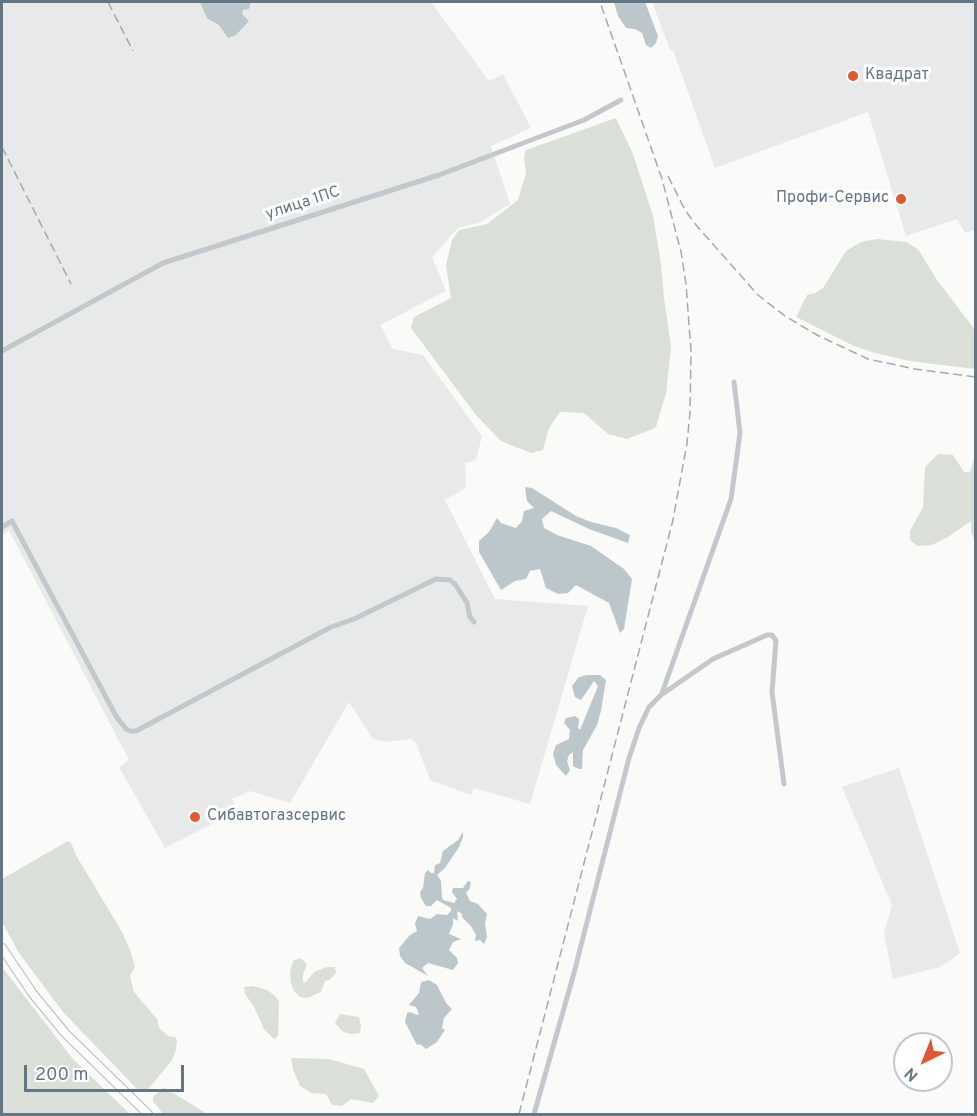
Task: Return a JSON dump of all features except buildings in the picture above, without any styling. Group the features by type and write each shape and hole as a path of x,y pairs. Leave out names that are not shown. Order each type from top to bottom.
{"main road":[{"path":"2,948 33,994 65,1033 148,1114"}],"street":[{"name":"улица 1ПС","path":"2,351 163,263 439,175 584,120 621,100"},
{"path":"662,694 731,499 740,433 734,382"},
{"path":"2,527 12,521 116,716 126,729 131,731 136,731 331,627 354,620 436,579 450,580 455,584 467,603 470,617 474,622"},
{"path":"534,1114 574,973 631,750 649,707 662,694 713,659 767,635 774,637 776,641 772,692 784,784"}],"shaded area":[{"path":"2,2 431,2 489,81 503,74 531,128 491,146 510,204 481,222 458,228 432,257 446,291 380,325 393,349 423,355 482,436 476,460 465,463 466,488 445,500 495,599 588,606 530,804 474,788 471,795 430,780 416,743 411,739 385,742 373,739 349,702 290,803 250,791 232,799 238,811 165,848 119,767 129,760 9,530 2,535"},
{"path":"200,2 251,2 249,9 243,10 242,14 249,21 236,35 228,38 219,25 207,18"},
{"path":"614,2 645,2 658,36 651,48 646,45 642,33 626,28 618,16"},
{"path":"652,2 975,2 975,230 965,233 957,219 906,236 868,112 715,168 673,50 670,50"},
{"path":"616,118 633,154 653,216 671,347 666,393 656,427 650,430 627,439 608,434 584,413 560,412 549,428 543,450 531,453 501,441 476,415 411,328 414,317 451,298 446,265 452,240 459,230 487,224 518,200 526,173 524,157 526,150"},
{"path":"877,239 906,242 918,249 937,280 975,330 975,369 910,361 875,353 854,346 796,317 807,295 823,288 846,251 861,242"},
{"path":"938,454 953,455 964,472 970,472 975,455 975,541 971,532 971,521 932,545 917,546 910,540 910,531 923,507 925,467"},
{"path":"525,487 532,488 576,516 616,528 630,535 628,543 589,529 551,511 542,519 544,528 557,535 591,546 624,569 632,579 624,629 620,633 609,603 576,585 568,593 558,594 546,588 540,569 530,571 526,579 515,581 501,590 479,552 479,541 489,532 497,518 501,523 516,528 522,521 524,511 534,508 527,501"},
{"path":"600,675 606,680 601,711 597,725 583,750 582,769 573,766 573,752 567,761 570,770 566,776 556,765 553,754 556,745 569,739 570,730 564,723 566,718 575,716 579,719 578,728 580,730 598,686 594,681 581,700 575,697 572,686 579,677"},
{"path":"899,768 960,953 940,967 893,979 884,933 892,905 842,787"},
{"path":"463,832 459,847 445,868 437,875 441,881 442,897 443,900 454,903 457,899 452,892 453,888 463,888 468,881 471,882 466,892 470,901 478,904 487,914 485,923 487,937 484,944 480,940 475,941 476,935 471,926 457,911 458,921 453,918 449,934 461,939 453,942 449,950 457,958 458,963 453,970 428,963 422,968 428,976 405,963 400,956 399,948 410,935 417,931 415,924 418,916 430,919 437,914 447,915 451,911 451,908 437,900 431,906 426,906 420,892 423,888 425,873 428,870 434,873 435,865 440,863 443,851 458,840"},
{"path":"68,841 122,932 130,950 135,967 130,976 134,992 157,1019 159,1028 177,1040 172,1060 144,1091 139,1091 63,1012 19,953 2,922 2,879"},
{"path":"300,958 307,964 303,982 306,982 314,972 327,967 335,967 336,973 325,981 321,992 307,998 300,997 294,991 291,983 290,972 293,961"},
{"path":"2,967 72,1058 130,1114 2,1114"},
{"path":"429,980 437,985 446,1003 452,1009 444,1018 442,1028 445,1030 437,1042 426,1049 420,1044 417,1045 405,1022 407,1013 419,1014 416,1007 409,1005 419,993 421,982"},
{"path":"253,986 267,990 279,1002 278,1036 274,1039 264,1029 245,994 244,987"},
{"path":"340,1014 359,1017 360,1033 350,1034 342,1031 335,1023"},
{"path":"291,1058 329,1059 364,1069 379,1096 373,1103 351,1099 342,1106 332,1105 326,1094 311,1093 300,1086"},
{"path":"162,1088 207,1114 163,1114 153,1101 153,1097"}],"railway":[{"path":"108,2 133,51"},
{"path":"519,1114 673,520 690,413 691,351 681,252 662,179 600,2"},
{"path":"2,147 71,284"},
{"path":"668,176 685,210 696,225 758,295 785,316 817,335 868,359 915,369 976,377"}],"place":[{"name":"Квадрат","path":"853,76"},
{"name":"Профи-Сервис","path":"901,199"},
{"name":"Сибавтогазсервис","path":"195,817"}]}
